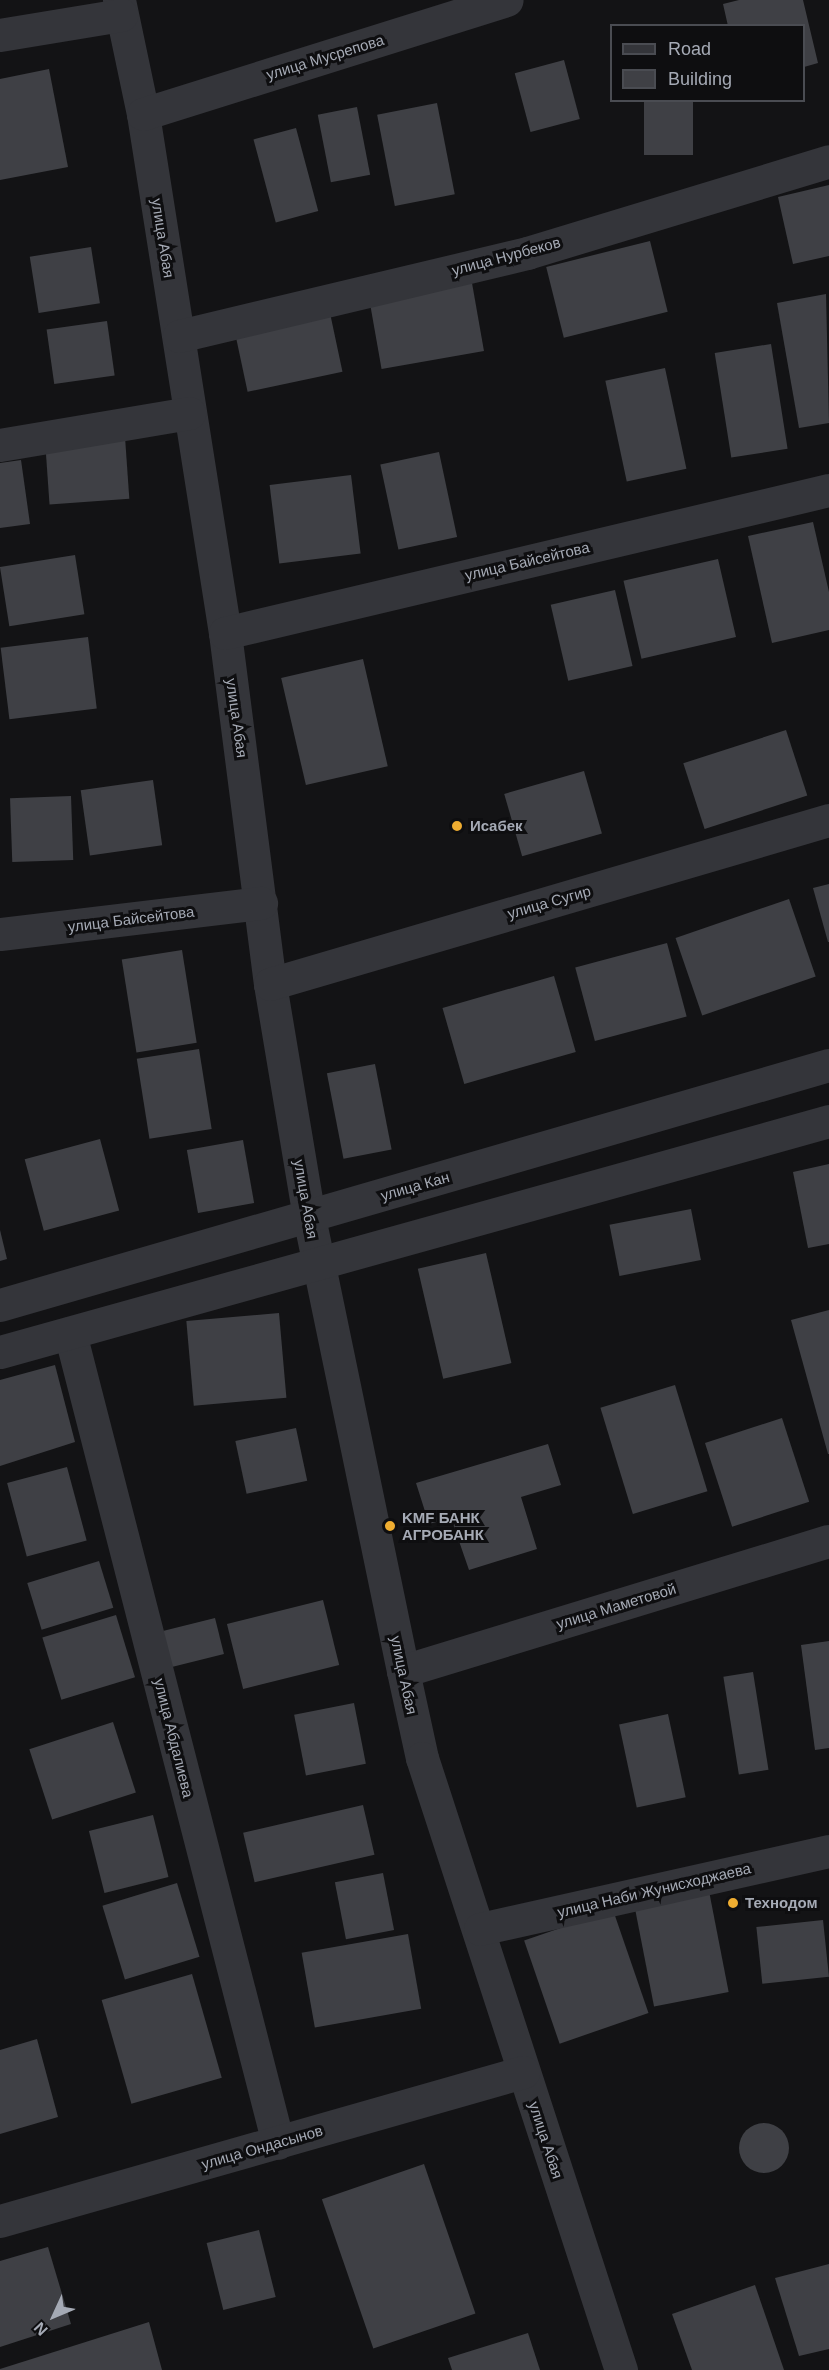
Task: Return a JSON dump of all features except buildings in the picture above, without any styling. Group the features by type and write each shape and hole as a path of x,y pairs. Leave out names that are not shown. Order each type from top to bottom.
{"street":[{"name":"улица Мусрепова","path":"143,114 507,0"},
{"name":"улица Абая","path":"120,8 143,114 179,336 189,413 225,633 270,984 309,1217 403,1671 422,1758 480,1929 523,2072 621,2370"},
{"path":"0,35 120,8"},
{"name":"улица Нурбеков","path":"179,336 527,253 829,161"},
{"path":"0,445 189,413"},
{"name":"улица Байсейтова","path":"225,633 829,490"},
{"name":"улица Сугир","path":"270,984 829,820"},
{"name":"улица Байсейтова","path":"0,934 261,903"},
{"name":"улица Кан","path":"0,1305 829,1065"},
{"path":"0,1352 829,1120"},
{"name":"улица Абдалиева","path":"70,1333 278,2143"},
{"name":"улица Маметовой","path":"403,1671 829,1541"},
{"name":"улица Наби Жунисходжаева","path":"480,1929 829,1851"},
{"name":"улица Ондасынов","path":"0,2221 523,2072"}],"place":[{"name":"Иcабек","path":"457,826"},
{"name":"KMF БАНК АГРОБАНК","path":"390,1526"},
{"name":"Технодом","path":"733,1903"}]}
